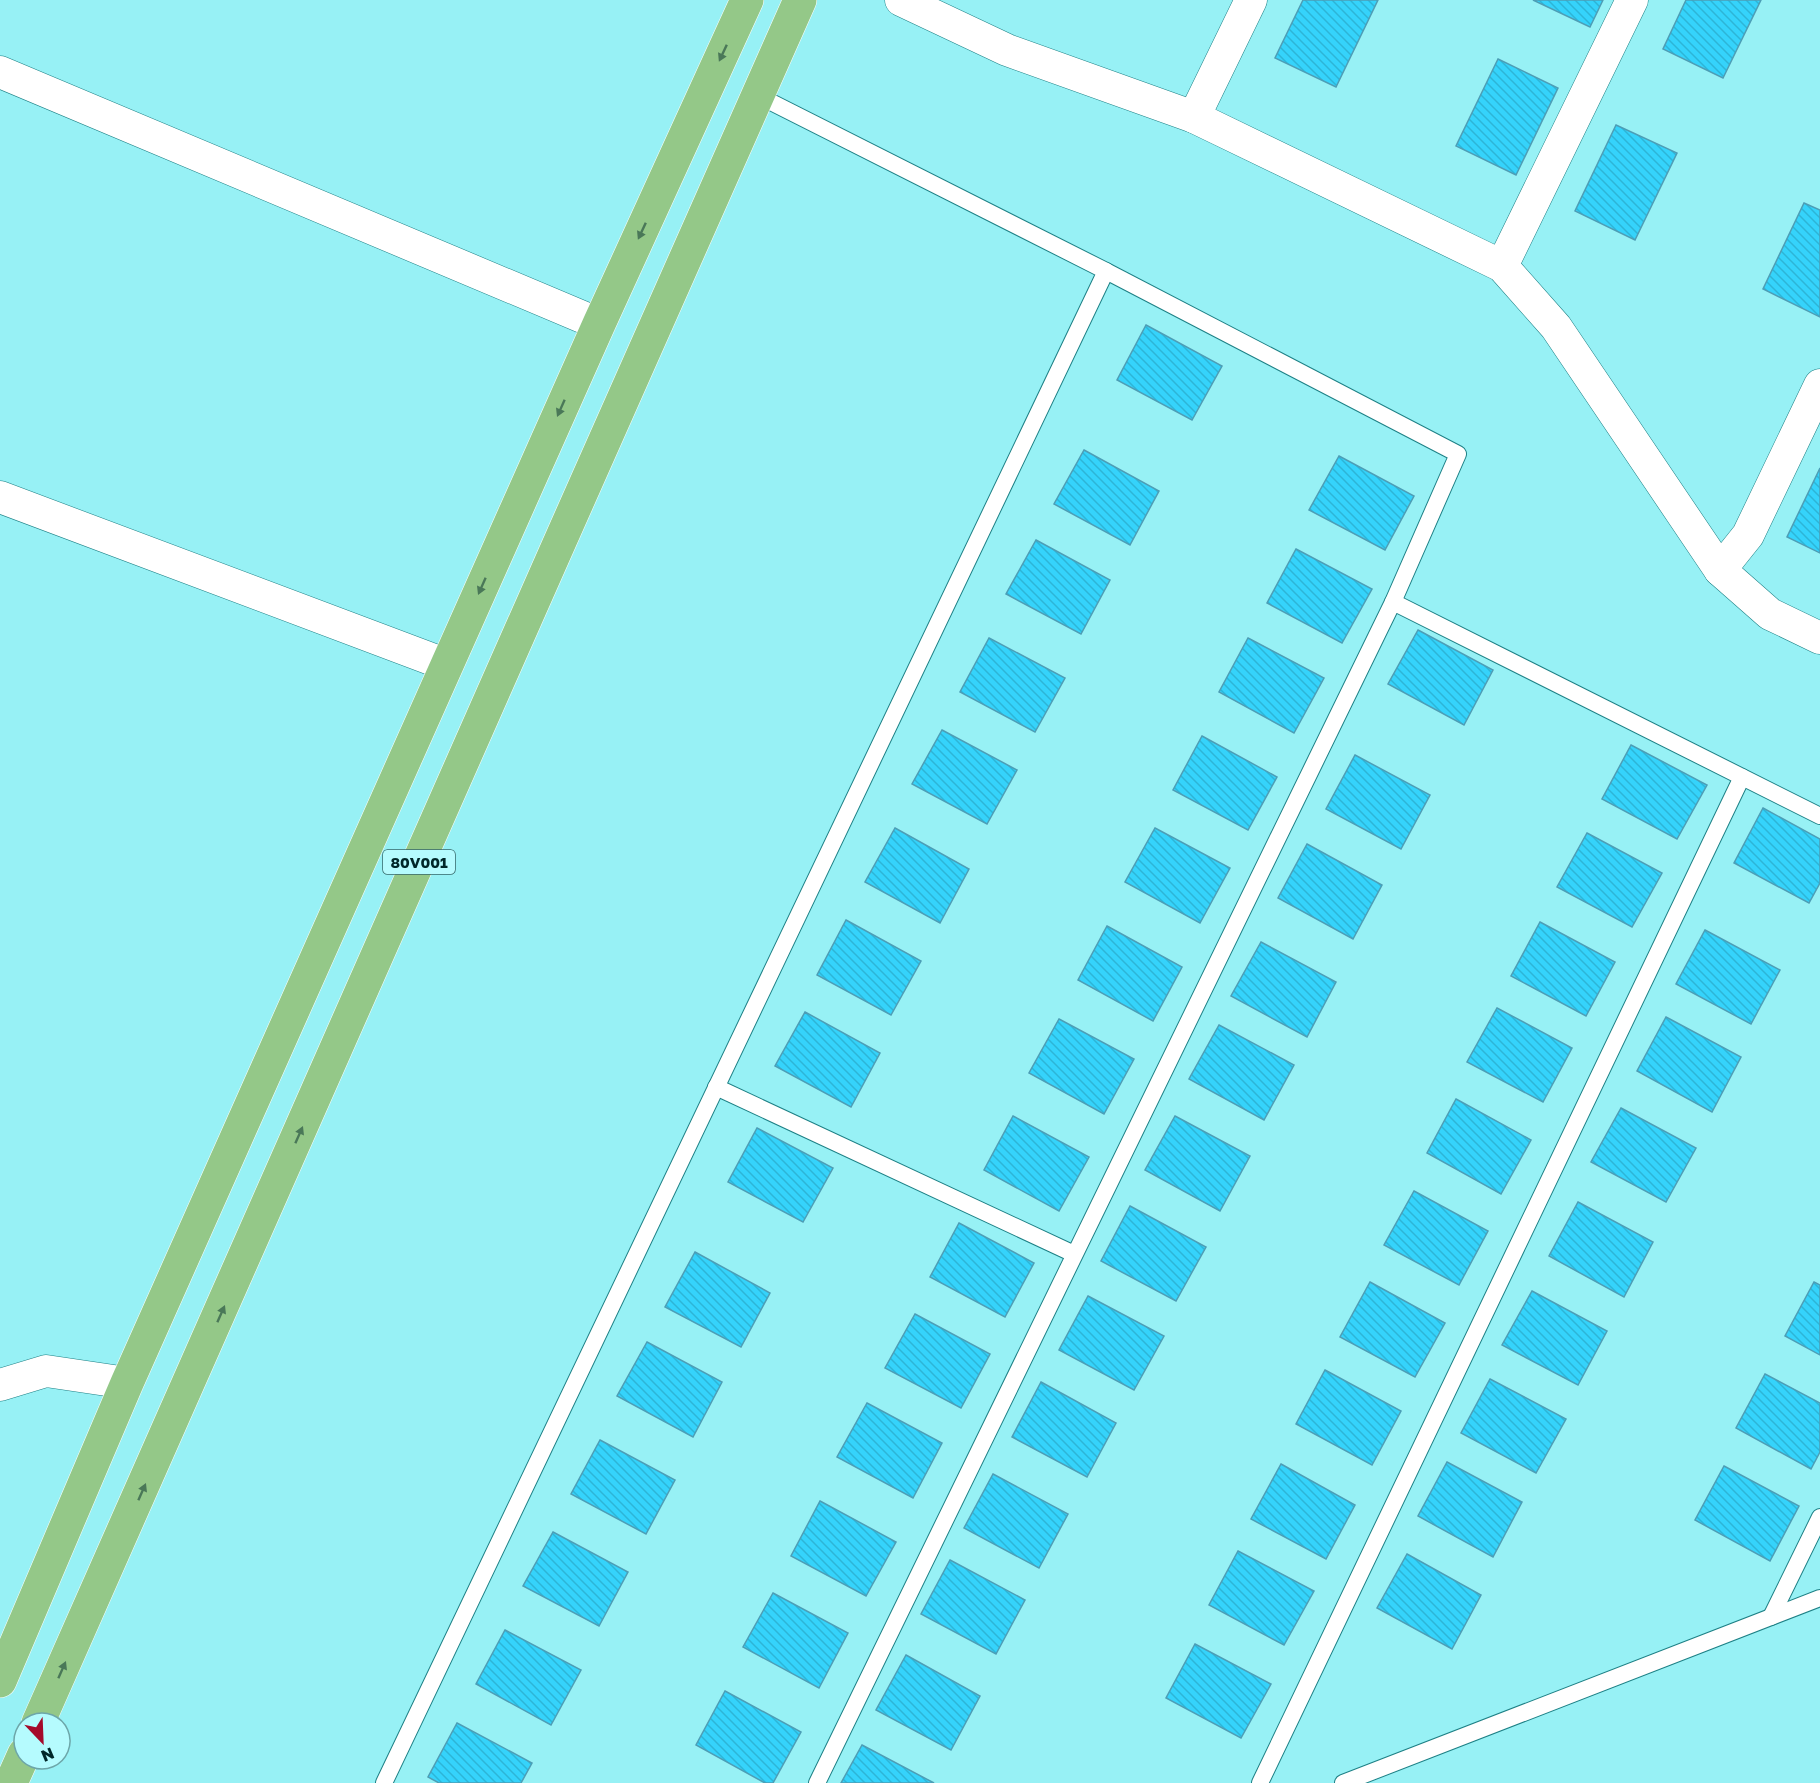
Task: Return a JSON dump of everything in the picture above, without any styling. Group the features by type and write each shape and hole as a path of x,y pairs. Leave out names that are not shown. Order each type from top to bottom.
{"highway":[{"name":"80V001","path":"0,1681 128,1383 447,665 747,0"},
{"name":"80V001","path":"43,1711 181,1405 800,0"}],"street":[{"path":"901,0 1008,50 1194,117 1502,266 1556,327 1720,570 1770,614 1820,638"},
{"path":"1194,117 1251,0"},
{"path":"1502,266 1632,0"},
{"path":"0,72 599,324"},
{"path":"1720,570 1748,536 1820,385"},
{"path":"0,497 447,665"},
{"path":"0,1385 46,1371 128,1383"}],"lane":[{"path":"757,95 1106,271 1458,454 1393,602 817,1783"},
{"path":"384,1783 1106,271"},
{"path":"1393,602 1820,816"},
{"path":"1260,1783 1742,777"},
{"path":"716,1087 1074,1254"},
{"path":"1771,1617 1820,1517"},
{"path":"1343,1783 1820,1598"}],"building":[{"path":"1303,0 1378,0 1336,87 1275,58"},
{"path":"1533,0 1603,0 1590,27"},
{"path":"1686,0 1761,0 1723,78 1663,49"},
{"path":"1498,59 1558,88 1516,175 1456,146"},
{"path":"1616,125 1677,153 1635,240 1575,211"},
{"path":"1804,203 1820,210 1820,317 1763,289"},
{"path":"1146,325 1222,366 1192,420 1117,380"},
{"path":"1084,450 1159,491 1130,545 1054,504"},
{"path":"1339,456 1414,496 1385,550 1309,510"},
{"path":"1820,468 1820,553 1787,537"},
{"path":"1036,540 1110,580 1081,634 1006,594"},
{"path":"1296,549 1372,589 1342,643 1267,603"},
{"path":"1418,630 1493,670 1464,725 1388,684"},
{"path":"989,638 1065,678 1035,732 960,692"},
{"path":"1248,638 1324,678 1294,733 1219,692"},
{"path":"942,730 1017,770 987,824 912,784"},
{"path":"1202,736 1277,777 1248,830 1173,790"},
{"path":"1631,745 1707,785 1677,839 1602,799"},
{"path":"1355,755 1430,795 1401,849 1326,809"},
{"path":"1763,808 1820,839 1820,883 1809,903 1734,863"},
{"path":"895,828 969,869 940,923 865,882"},
{"path":"1155,828 1230,868 1200,923 1125,882"},
{"path":"1587,833 1662,873 1632,927 1557,887"},
{"path":"1307,844 1382,885 1353,939 1278,898"},
{"path":"846,920 921,961 891,1015 817,975"},
{"path":"1540,922 1615,962 1586,1016 1511,976"},
{"path":"1107,926 1182,967 1153,1021 1078,980"},
{"path":"1705,930 1780,970 1751,1024 1676,984"},
{"path":"1261,942 1336,982 1307,1037 1231,996"},
{"path":"1497,1008 1572,1048 1543,1102 1467,1062"},
{"path":"805,1012 880,1053 851,1107 775,1066"},
{"path":"1666,1017 1741,1057 1712,1112 1637,1071"},
{"path":"1059,1019 1134,1059 1104,1114 1029,1073"},
{"path":"1219,1025 1294,1065 1264,1120 1189,1079"},
{"path":"1456,1099 1531,1140 1501,1194 1427,1153"},
{"path":"1621,1108 1696,1148 1666,1202 1591,1162"},
{"path":"1013,1116 1089,1157 1059,1211 984,1170"},
{"path":"1175,1116 1250,1156 1220,1211 1145,1170"},
{"path":"757,1128 833,1168 803,1222 728,1182"},
{"path":"1414,1191 1488,1231 1459,1285 1384,1245"},
{"path":"1578,1202 1653,1242 1624,1297 1549,1256"},
{"path":"1130,1206 1206,1247 1176,1301 1101,1261"},
{"path":"959,1223 1034,1263 1005,1317 930,1277"},
{"path":"695,1252 770,1293 741,1347 665,1307"},
{"path":"1370,1282 1445,1323 1415,1377 1340,1337"},
{"path":"1814,1282 1820,1285 1820,1355 1785,1336"},
{"path":"1532,1291 1607,1331 1578,1385 1502,1345"},
{"path":"1088,1296 1164,1336 1134,1390 1059,1350"},
{"path":"915,1314 990,1354 961,1408 885,1368"},
{"path":"647,1342 722,1382 693,1437 617,1396"},
{"path":"1325,1370 1401,1411 1372,1465 1296,1424"},
{"path":"1765,1374 1820,1403 1820,1452 1811,1469 1736,1428"},
{"path":"1490,1379 1566,1419 1536,1473 1461,1433"},
{"path":"1041,1382 1116,1423 1087,1477 1012,1437"},
{"path":"867,1403 942,1443 913,1498 837,1457"},
{"path":"600,1440 675,1480 646,1534 571,1494"},
{"path":"1447,1462 1522,1502 1493,1557 1418,1516"},
{"path":"1281,1464 1355,1505 1326,1559 1251,1519"},
{"path":"1724,1466 1799,1506 1770,1561 1695,1520"},
{"path":"993,1474 1068,1514 1039,1568 964,1528"},
{"path":"820,1501 896,1542 866,1596 791,1556"},
{"path":"553,1532 628,1572 599,1626 523,1586"},
{"path":"1238,1551 1314,1591 1284,1645 1209,1605"},
{"path":"1407,1554 1481,1595 1452,1649 1377,1608"},
{"path":"950,1560 1025,1600 996,1654 921,1614"},
{"path":"773,1593 848,1633 819,1688 743,1647"},
{"path":"505,1630 581,1670 551,1725 476,1684"},
{"path":"1195,1644 1271,1684 1241,1738 1166,1698"},
{"path":"906,1655 980,1696 951,1750 876,1710"},
{"path":"725,1691 801,1732 773,1783 765,1783 696,1745"},
{"path":"457,1723 532,1763 521,1783 439,1783 428,1777"},
{"path":"862,1745 934,1783 841,1783"}]}
